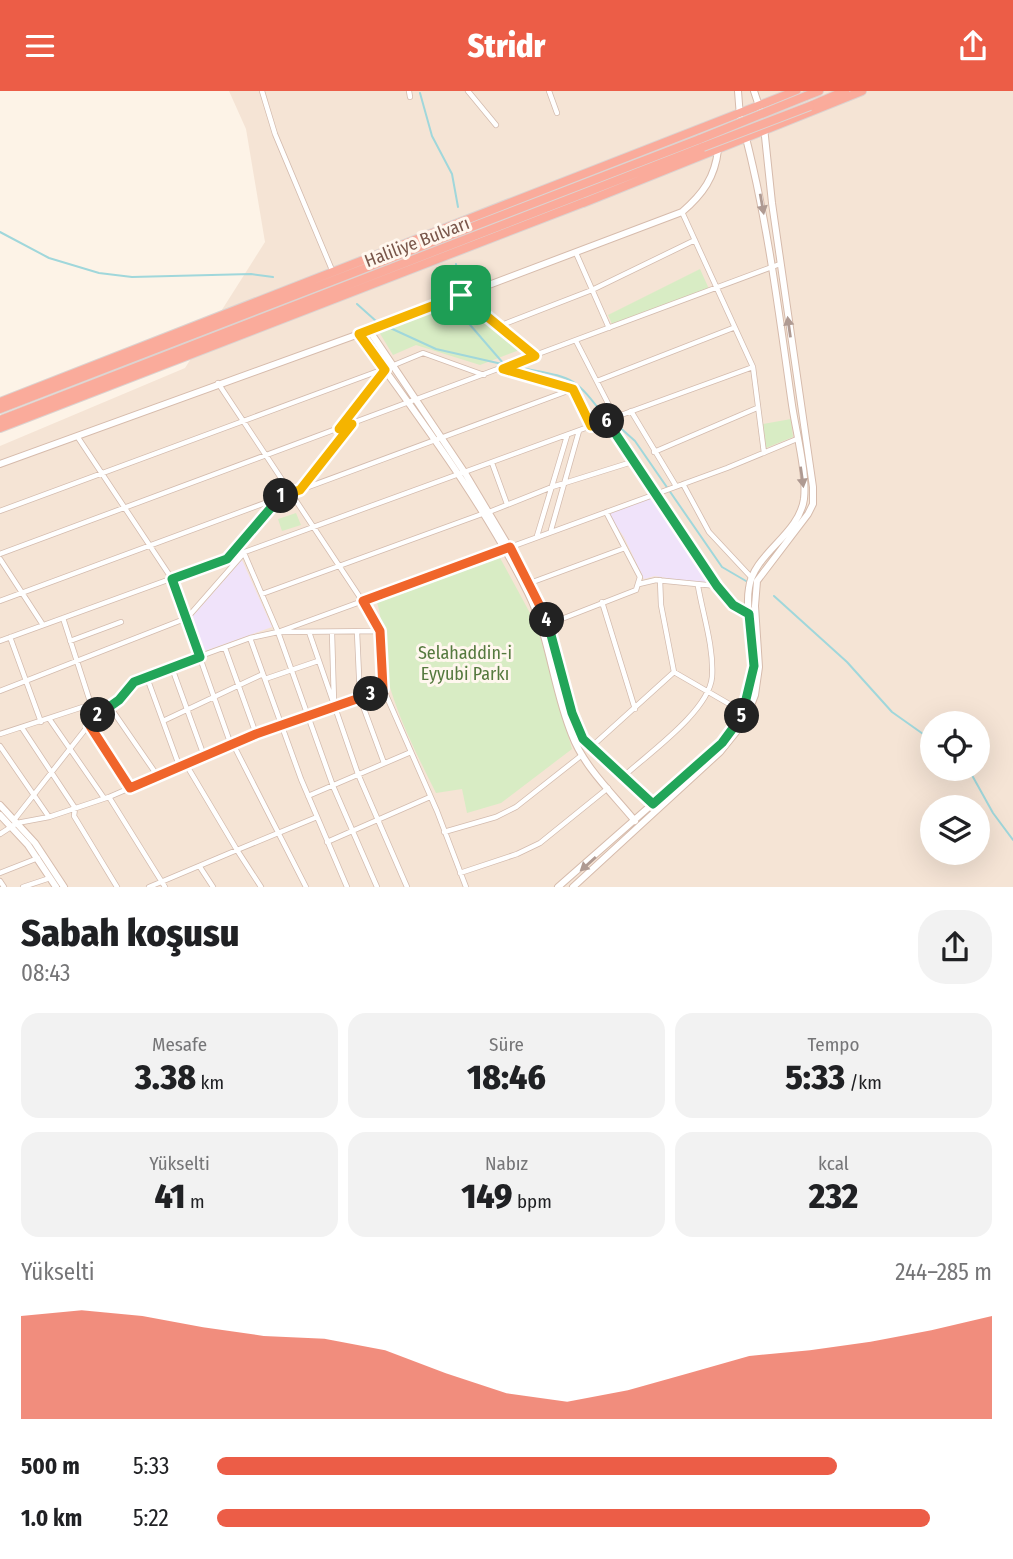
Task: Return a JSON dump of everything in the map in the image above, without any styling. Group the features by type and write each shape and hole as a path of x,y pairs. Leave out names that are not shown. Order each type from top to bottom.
{"highway":[{"path":"0,402 332,270 740,115 796,91"},
{"name":"Haliliye Bulvarı","path":"0,421 486,232 819,91"},
{"name":"Haliliye Bulvarı","path":"0,409 484,222 810,106 845,91"},
{"path":"0,428 585,202 862,91"},
{"path":"484,222 548,188"},
{"path":"486,232 585,202"},
{"path":"241,307 338,278"},
{"path":"256,328 342,288"}],"main road":[{"path":"558,887 722,743 744,713 754,666 749,614 751,577 802,509 804,495 772,266 757,176 740,115 738,91"},
{"path":"573,887 720,752 739,731 752,705 759,667 755,606 757,581 802,522 813,496 780,264 765,130 754,91"},
{"path":"0,464 359,334 682,212 707,187 716,166 718,149"},
{"path":"369,330 394,365 414,402 530,583 549,624 572,713 590,748 653,804"},
{"path":"359,334 384,369 414,402"},
{"path":"507,548 541,627 554,682 572,736 582,755 635,821"},
{"path":"0,805 64,887"},
{"path":"0,815 14,823 56,887"}],"street":[{"path":"262,91 275,134 332,270"},
{"path":"468,91 496,125"},
{"path":"549,91 557,113"},
{"path":"682,212 753,367 764,453"},
{"path":"499,327 592,291 695,240"},
{"path":"576,253 609,328"},
{"path":"43,625 0,556 780,264"},
{"path":"461,295 535,356"},
{"path":"597,381 733,328"},
{"path":"576,341 615,417"},
{"path":"394,365 423,353 485,376"},
{"path":"0,641 753,367"},
{"path":"0,511 384,369"},
{"path":"339,429 384,369"},
{"path":"503,369 573,389 591,426"},
{"path":"218,383 264,456 363,601 380,631 383,688 466,887"},
{"path":"0,601 573,389"},
{"path":"654,452 757,408"},
{"path":"631,411 674,487"},
{"path":"607,420 717,586 733,605 749,614"},
{"path":"300,490 352,424"},
{"path":"551,531 579,431"},
{"path":"76,436 172,579 232,745 306,887"},
{"path":"537,537 567,436"},
{"path":"0,834 14,823 95,717 110,707 131,684 146,675 250,638 278,632 683,484 797,439"},
{"path":"262,594 552,487 635,461"},
{"path":"492,463 507,504"},
{"path":"683,484 709,532 751,577"},
{"path":"227,559 282,495"},
{"path":"541,627 636,590 640,577 606,512"},
{"path":"530,583 625,548"},
{"path":"244,553 278,632 332,786 377,887"},
{"path":"0,691 187,618 244,553"},
{"path":"639,584 660,580 717,586"},
{"path":"660,580 661,605 674,672 708,695 744,713"},
{"path":"623,777 692,715 708,695 712,680 711,655 698,586"},
{"path":"602,602 635,709"},
{"path":"63,618 95,717"},
{"path":"70,641 121,622"},
{"path":"278,632 380,631"},
{"path":"309,632 358,774 408,887"},
{"path":"357,632 360,698 384,763"},
{"path":"332,633 334,706"},
{"path":"10,637 41,722"},
{"path":"250,638 308,796 347,887"},
{"path":"225,648 256,734"},
{"path":"163,721 238,686 318,661"},
{"path":"172,667 204,756"},
{"path":"590,748 674,672"},
{"path":"146,675 180,768"},
{"path":"14,823 49,817 159,778 256,734 383,688"},
{"path":"0,734 50,720 92,703"},
{"path":"110,707 159,778"},
{"path":"50,720 107,797 165,887"},
{"path":"90,726 130,788"},
{"path":"22,728 75,808 74,816 117,887"},
{"path":"0,746 49,817"},
{"path":"308,796 411,752"},
{"path":"444,832 496,817 516,807 582,755"},
{"path":"187,766 261,887"},
{"path":"460,873 540,843 608,788"},
{"path":"327,842 430,797"},
{"path":"149,887 317,817"},
{"path":"0,873 38,858"},
{"path":"200,867 213,887"},
{"path":"23,887 50,878"},
{"path":"0,881 4,887"}],"shaded area":[{"path":"229,91 1013,91 1013,887 0,887 0,446 185,368 265,242 246,129"},
{"path":"651,495 711,582 702,584 655,576 644,579 624,537 608,514 609,511"},
{"path":"242,560 272,627 202,652 192,617"}],"green space":[{"path":"700,269 709,289 612,324 608,315"},
{"path":"459,297 522,349 480,365 416,345 393,355 376,327"},
{"path":"791,419 793,437 766,448 763,424"},
{"path":"296,513 301,525 282,531 278,519"},
{"name":"Selahaddin-i Eyyubi Parkı","path":"499,556 537,626 572,749 501,803 467,813 462,789 436,793 402,722 385,668 377,602"}],"waterway":[{"path":"420,93 432,136 452,174 458,207"},
{"path":"0,232 49,258 99,273 132,277 251,274 273,277"},
{"path":"456,264 459,290"},
{"path":"459,300 465,319 503,363"},
{"path":"357,304 376,321"},
{"path":"388,327 436,349 502,364"},
{"path":"522,368 571,381 586,393 605,417"},
{"path":"616,424 635,441 722,567 746,581"},
{"path":"774,596 847,662 892,712 920,732"},
{"path":"975,781 993,813 1013,840"}],"route":[{"path":"461,295 535,356 503,369 565,385 577,395 591,426 607,420 717,586 733,605 749,614 753,677 747,705 736,725 722,743 653,804 583,739 572,713 549,624 510,547 363,601 380,631 383,688 379,692 256,734 159,778 130,788 90,726 95,717 119,700 134,682 146,675 200,657 172,579 227,559 282,495 300,490 352,424 339,429 385,370 359,334 461,295"}]}
